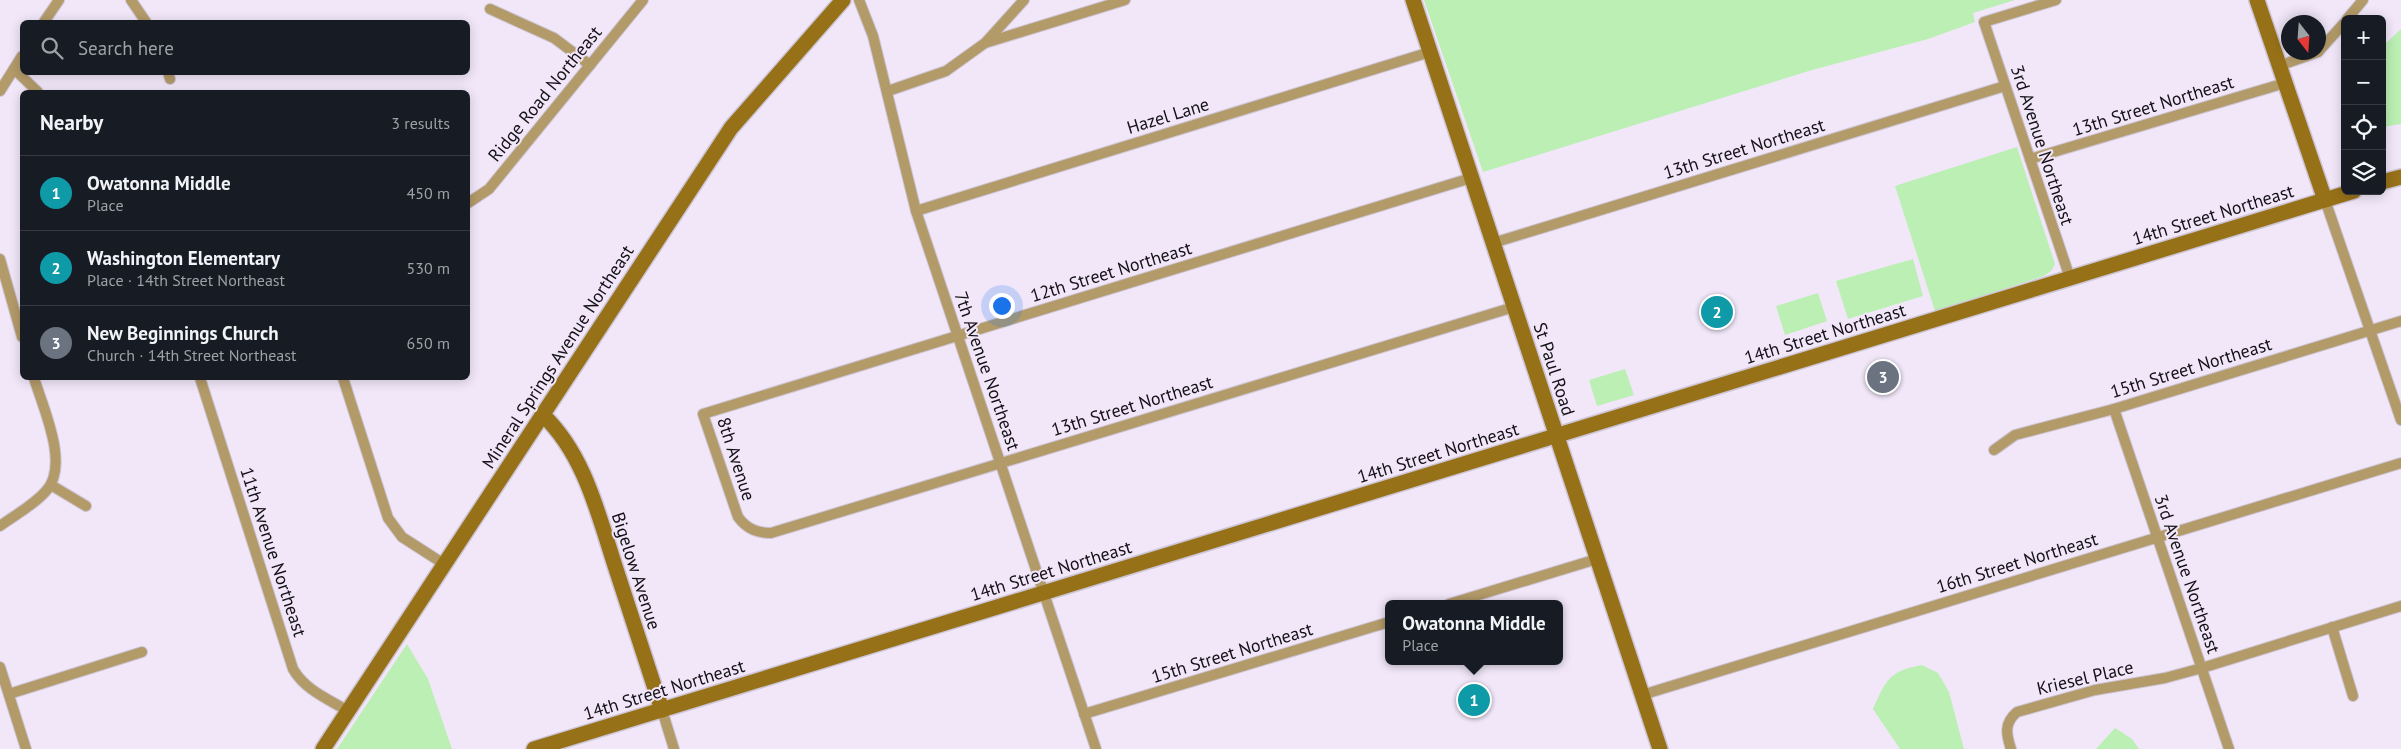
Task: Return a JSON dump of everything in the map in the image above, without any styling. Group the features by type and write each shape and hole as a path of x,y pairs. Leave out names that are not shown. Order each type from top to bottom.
{"street":[{"path":"45,20 59,0"},
{"path":"131,0 145,20"},
{"name":"Ridge Road Northeast","path":"470,202 489,189 643,0"},
{"name":"Mineral Springs Avenue Northeast","path":"323,749 730,128 843,0"},
{"name":"7th Avenue Northeast","path":"859,0 873,36 888,91 916,211 1096,749"},
{"path":"888,91 946,71 986,43 1024,0"},
{"path":"986,43 1125,0"},
{"name":"St Paul Road","path":"1413,0 1660,749"},
{"name":"3rd Avenue Northeast","path":"2056,0 1984,22 2070,278"},
{"path":"2257,0 2401,420"},
{"path":"2350,15 2363,0"},
{"path":"490,9 554,38 590,65"},
{"path":"2326,43 2341,26"},
{"name":"Hazel Lane","path":"916,211 1430,52"},
{"path":"0,91 20,59"},
{"path":"2279,66 2296,60"},
{"path":"14,69 20,75"},
{"path":"20,75 36,90"},
{"name":"13th Street Northeast","path":"2030,160 2285,83"},
{"name":"13th Street Northeast","path":"1493,243 2005,86"},
{"path":"2386,181 2401,177"},
{"name":"12th Street Northeast","path":"703,414 1472,178"},
{"name":"14th Street Northeast","path":"534,749 2341,195"},
{"path":"0,259 20,328"},
{"name":"13th Street Northeast","path":"760,533 771,533 1514,307"},
{"name":"15th Street Northeast","path":"1994,450 2015,435 2114,409 2401,321"},
{"path":"0,526 39,498 51,485 57,466 57,456 35,380"},
{"name":"11th Avenue Northeast","path":"201,380 293,669 299,680 309,688 348,711"},
{"path":"344,380 388,518 402,537 444,564"},
{"name":"3rd Avenue Northeast","path":"2114,409 2229,749"},
{"name":"8th Avenue","path":"703,414 738,518 748,528 760,533"},
{"name":"Bigelow Avenue","path":"543,415 557,428 571,448 589,488 674,749"},
{"name":"16th Street Northeast","path":"1642,694 2401,463"},
{"path":"51,485 86,506"},
{"path":"1462,600 1597,559"},
{"name":"Kriesel Place","path":"2011,749 2006,728 2017,712 2095,690 2165,678 2202,668 2401,606"},
{"name":"15th Street Northeast","path":"1084,714 1385,623"},
{"path":"2332,627 2353,696"},
{"path":"8,694 142,652"},
{"path":"0,667 26,749"}],"green space":[{"path":"1424,0 2015,0 1973,13 1975,22 1928,39 1812,70 1483,172"},
{"path":"2401,29 2401,124 2386,126 2386,60 2386,43"},
{"path":"2017,147 2055,264 2052,270 2044,276 1935,311 1895,186"},
{"path":"1913,259 1923,296 1848,319 1836,281"},
{"path":"1818,293 1827,321 1785,335 1776,306"},
{"path":"1625,369 1634,395 1597,406 1589,380"},
{"path":"407,644 428,679 452,749 337,749"},
{"path":"1922,665 1938,673 1949,692 1964,749 1900,749 1873,709 1890,678 1902,670"},
{"path":"2115,728 2132,739 2139,749 2096,749"}],"place":[{"name":"Washington Elementary","path":"1717,312"},
{"name":"New Beginnings Church","path":"1883,377"},
{"name":"Owatonna Middle","path":"1474,700"}]}
